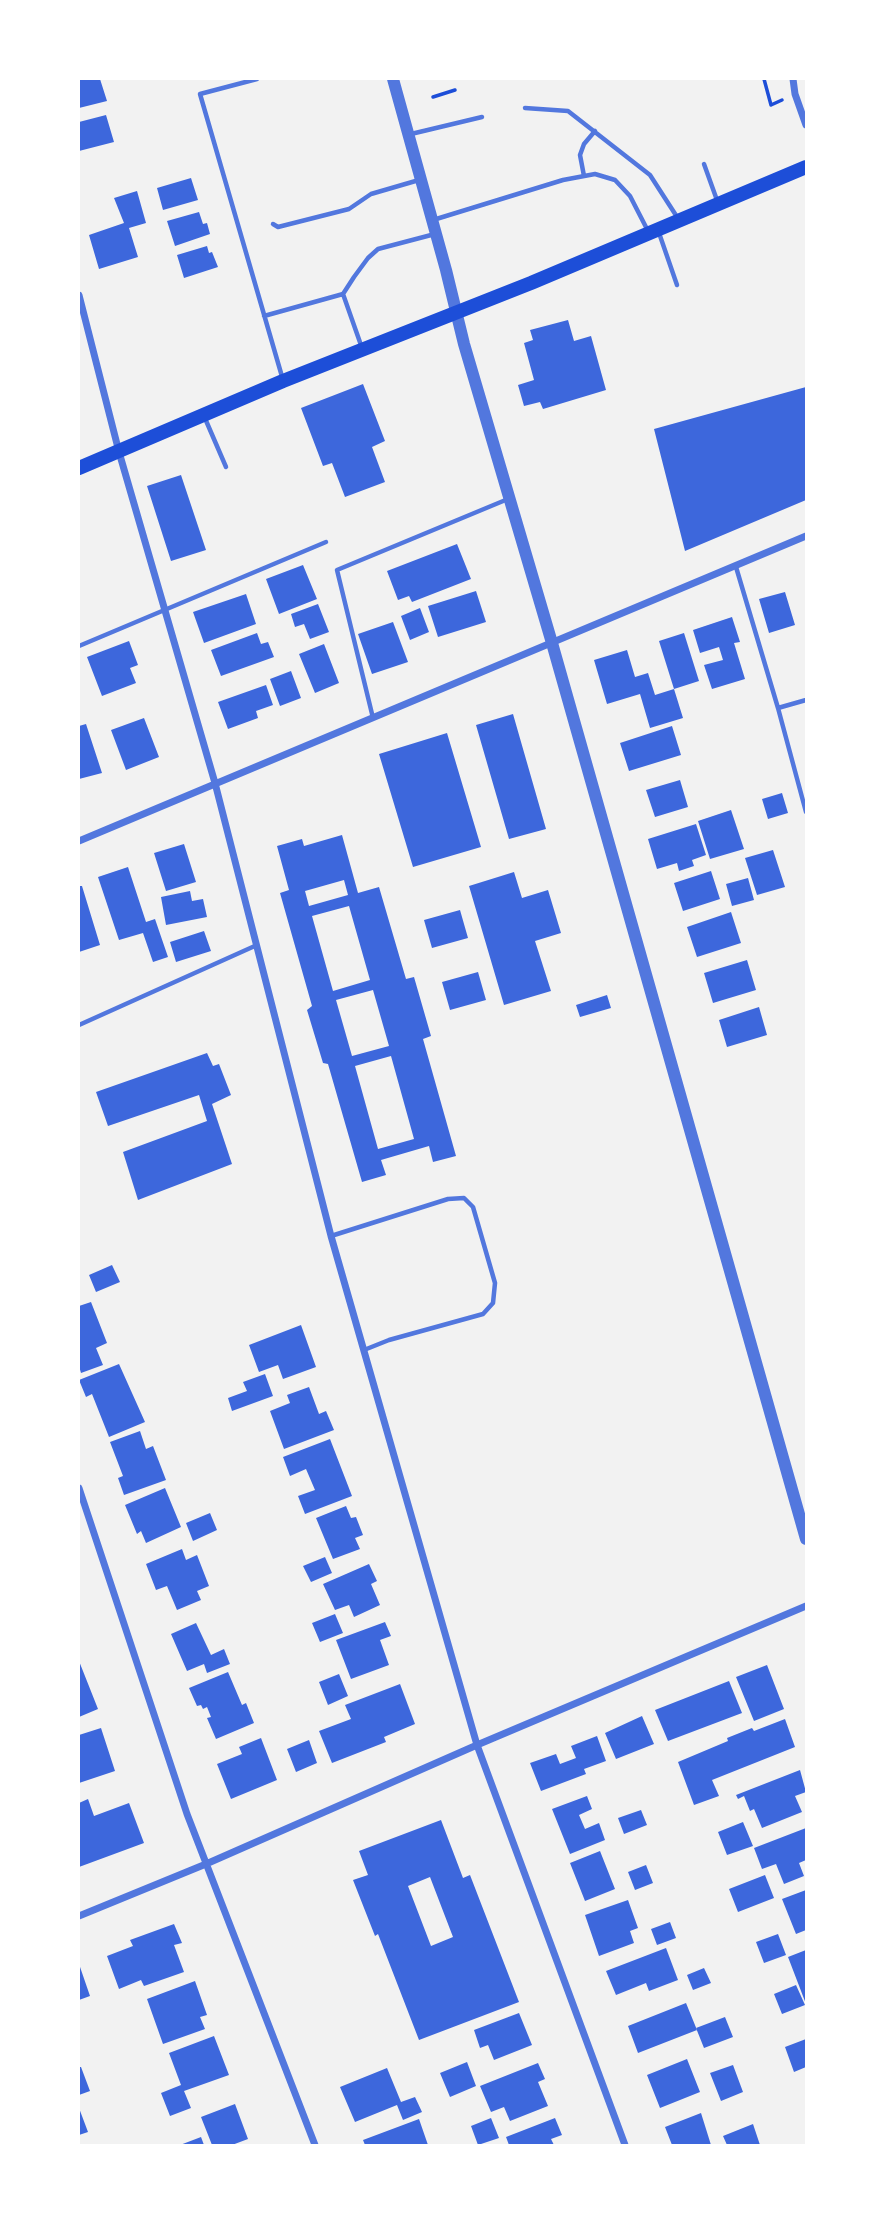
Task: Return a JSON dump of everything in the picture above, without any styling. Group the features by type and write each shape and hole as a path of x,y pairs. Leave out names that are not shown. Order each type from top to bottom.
{"main road":[{"path":"79,468 283,381 456,313 806,167"}],"street":[{"path":"393,79 456,313 806,1539"},
{"path":"793,79 795,94 806,125"},
{"path":"79,295 119,452 215,783 331,1236 477,1745 625,2145"},
{"path":"79,841 806,536"},
{"path":"79,1488 187,1814 315,2145"},
{"path":"79,1916 806,1606"}],"lane":[{"path":"257,79 200,94 283,381"},
{"path":"525,108 568,111 650,175 679,220"},
{"path":"408,134 482,117"},
{"path":"584,176 580,155 584,144 595,131"},
{"path":"704,164 719,204"},
{"path":"432,220 563,180 595,174 614,180 630,196 653,231 677,285"},
{"path":"273,224 278,227 349,209 371,194 421,179"},
{"path":"264,316 343,294 368,258 378,249 436,233"},
{"path":"343,294 363,349"},
{"path":"204,415 226,467"},
{"path":"373,718 337,570 509,499"},
{"path":"79,646 326,542"},
{"path":"736,567 806,812"},
{"path":"778,708 806,700"},
{"path":"79,1025 257,944"},
{"path":"331,1236 448,1199 464,1198 473,1207 495,1283 493,1303 483,1314 389,1340 363,1350"}],"path":[{"path":"433,97 455,90"}],"building":[{"path":"79,79 100,79 107,101 79,108"},
{"path":"106,115 114,142 79,151 79,122"},
{"path":"191,178 198,200 163,210 157,188"},
{"path":"137,191 146,223 129,228 138,257 99,269 89,235 124,223 114,198"},
{"path":"199,212 203,224 207,223 210,234 175,246 167,221"},
{"path":"207,246 218,267 184,278 177,255"},
{"path":"568,320 574,341 591,336 606,390 543,409 540,402 524,406 518,385 534,380 524,343 533,340 530,330"},
{"path":"363,384 385,441 372,447 385,482 345,497 332,463 323,466 301,408"},
{"path":"806,387 806,500 685,551 654,429"},
{"path":"181,475 206,550 171,561 147,486"},
{"path":"457,544 471,579 412,602 409,596 398,600 387,571"},
{"path":"303,565 317,599 279,614 266,579"},
{"path":"476,591 486,622 438,637 428,606"},
{"path":"785,592 795,625 769,633 759,599"},
{"path":"246,594 256,624 204,643 193,612"},
{"path":"318,604 329,632 310,639 304,624 295,627 291,614"},
{"path":"420,608 429,632 410,640 401,616"},
{"path":"732,617 740,642 734,643 745,679 712,689 704,665 723,660 719,647 700,653 693,630"},
{"path":"393,622 408,662 372,674 358,634"},
{"path":"257,633 261,644 268,642 274,657 221,676 211,650"},
{"path":"684,633 699,681 674,689 659,641"},
{"path":"129,641 138,665 130,668 136,683 102,696 87,657"},
{"path":"324,644 339,683 315,693 299,654"},
{"path":"627,650 635,677 648,673 655,695 674,689 683,718 650,728 640,694 607,704 594,660"},
{"path":"291,671 301,698 280,706 270,679"},
{"path":"266,685 273,705 256,711 258,718 228,729 218,702"},
{"path":"513,714 546,829 509,839 476,725"},
{"path":"144,718 159,757 126,770 111,730"},
{"path":"86,724 102,773 79,779 79,726"},
{"path":"672,726 681,755 629,771 620,743"},
{"path":"447,733 481,847 413,867 379,754"},
{"path":"680,780 688,807 655,817 646,790"},
{"path":"782,793 788,813 768,819 762,799"},
{"path":"731,810 744,849 710,859 698,821"},
{"path":"696,824 706,855 692,860 694,866 679,871 677,863 657,869 648,839"},
{"path":"342,835 358,893 379,887 406,979 414,977 431,1036 423,1039 456,1156 433,1162 429,1146 381,1160 386,1175 362,1182 328,1064 323,1063 307,1010 312,1006 280,893 289,890 277,846 302,839 304,846","holes":["344,880 348,895 309,906 305,891","349,906 370,980 333,991 312,916","373,990 389,1046 352,1056 336,1000","391,1056 414,1139 378,1149 355,1066"]},
{"path":"184,844 196,882 166,891 154,853"},
{"path":"773,850 785,887 757,895 745,858"},
{"path":"128,867 146,922 155,919 168,957 153,962 143,933 119,940 98,877"},
{"path":"711,871 720,899 683,911 674,883"},
{"path":"514,872 522,898 548,890 561,933 535,941 551,991 504,1005 469,886"},
{"path":"748,878 754,900 732,906 726,884"},
{"path":"79,886 82,886 100,945 79,952"},
{"path":"190,891 192,901 203,899 207,917 166,925 161,897"},
{"path":"460,910 468,938 432,948 424,920"},
{"path":"731,912 741,943 697,957 687,927"},
{"path":"204,931 211,951 176,962 170,942"},
{"path":"747,960 756,990 713,1003 704,973"},
{"path":"478,972 486,1000 450,1010 442,982"},
{"path":"607,995 611,1008 580,1017 576,1005"},
{"path":"759,1007 767,1035 727,1047 719,1020"},
{"path":"207,1053 213,1066 219,1064 231,1095 212,1104 232,1164 138,1200 123,1152 207,1121 199,1095 108,1126 96,1092"},
{"path":"112,1265 120,1282 96,1292 89,1275"},
{"path":"91,1302 107,1343 96,1348 103,1365 81,1373 79,1306"},
{"path":"301,1325 316,1367 283,1379 278,1365 259,1372 249,1345"},
{"path":"119,1364 145,1422 109,1437 92,1394 86,1397 79,1380"},
{"path":"265,1374 273,1396 232,1411 228,1398 247,1391 243,1382"},
{"path":"309,1387 319,1414 326,1411 334,1430 284,1449 270,1411 290,1403 287,1395"},
{"path":"140,1431 146,1449 153,1446 166,1480 124,1495 118,1478 123,1476 110,1442"},
{"path":"330,1439 352,1496 305,1514 298,1496 315,1490 306,1469 290,1476 283,1457"},
{"path":"165,1488 181,1527 146,1543 141,1531 137,1534 125,1505"},
{"path":"346,1506 351,1518 356,1517 363,1535 355,1538 360,1549 333,1559 316,1518"},
{"path":"210,1513 217,1530 193,1541 186,1523"},
{"path":"182,1549 186,1560 197,1555 209,1586 197,1591 201,1600 177,1610 167,1586 156,1590 146,1564"},
{"path":"325,1557 332,1573 311,1582 303,1566"},
{"path":"369,1564 377,1581 371,1584 380,1605 354,1617 349,1605 335,1610 323,1584"},
{"path":"335,1614 343,1633 320,1642 312,1623"},
{"path":"385,1622 391,1636 380,1640 389,1665 351,1679 336,1640"},
{"path":"196,1623 211,1655 224,1649 230,1664 207,1673 204,1664 187,1671 171,1634"},
{"path":"79,1661 98,1709 79,1717"},
{"path":"767,1665 784,1709 754,1721 736,1677"},
{"path":"228,1672 242,1705 246,1703 254,1723 216,1739 207,1718 211,1717 207,1707 203,1709 201,1705 197,1706 189,1688"},
{"path":"339,1674 348,1696 328,1705 319,1682"},
{"path":"729,1681 742,1713 668,1741 655,1710"},
{"path":"400,1684 415,1724 384,1737 386,1742 332,1763 319,1731 351,1719 345,1705"},
{"path":"642,1716 654,1744 616,1759 605,1733"},
{"path":"785,1719 795,1747 712,1780 719,1796 694,1805 678,1762 728,1741 727,1738"},
{"path":"101,1728 115,1771 79,1783 79,1735"},
{"path":"597,1736 606,1761 584,1769 586,1774 541,1791 530,1763 556,1754 560,1764 576,1758 571,1746"},
{"path":"261,1738 277,1780 231,1799 217,1764 242,1754 239,1747"},
{"path":"309,1740 317,1763 296,1772 287,1749"},
{"path":"800,1770 806,1792 795,1796 802,1812 762,1828 754,1809 750,1811 744,1796 738,1799 736,1795"},
{"path":"587,1796 592,1809 579,1815 585,1829 599,1823 605,1840 570,1854 552,1809"},
{"path":"88,1799 94,1816 129,1803 144,1843 79,1867 79,1803"},
{"path":"641,1810 647,1825 624,1834 618,1818"},
{"path":"441,1820 463,1878 470,1875 519,2002 419,2040 378,1934 375,1936 353,1880 368,1875 359,1851","holes":["430,1877 453,1937 431,1946 408,1886"]},
{"path":"743,1822 753,1846 727,1855 718,1832"},
{"path":"806,1828 806,1860 799,1863 804,1876 784,1884 776,1864 762,1869 754,1848"},
{"path":"600,1851 615,1889 585,1901 570,1863"},
{"path":"646,1865 653,1883 635,1890 628,1872"},
{"path":"765,1875 774,1898 738,1912 729,1889"},
{"path":"806,1890 806,1930 796,1934 782,1899"},
{"path":"628,1900 638,1928 630,1931 634,1943 599,1956 585,1915"},
{"path":"670,1922 676,1938 657,1945 651,1929"},
{"path":"174,1924 182,1943 174,1945 184,1972 144,1986 141,1980 119,1989 107,1956 133,1946 130,1940"},
{"path":"778,1934 786,1955 764,1963 756,1942"},
{"path":"666,1948 678,1980 649,1991 646,1983 616,1995 606,1971"},
{"path":"806,1950 806,2004 788,1957"},
{"path":"79,1964 90,1996 79,2000"},
{"path":"704,1968 711,1983 693,1990 687,1975"},
{"path":"195,1981 207,2015 200,2017 205,2029 163,2044 147,1999"},
{"path":"796,1985 805,2005 782,2014 774,1994"},
{"path":"686,2003 697,2030 638,2053 628,2026"},
{"path":"519,2013 532,2045 494,2060 488,2045 480,2048 474,2030"},
{"path":"725,2017 733,2037 704,2048 696,2028"},
{"path":"214,2036 229,2075 184,2091 191,2108 170,2116 161,2093 181,2085 169,2053"},
{"path":"806,2039 806,2067 794,2072 785,2047"},
{"path":"687,2059 700,2092 660,2108 647,2075"},
{"path":"467,2062 476,2086 450,2097 440,2073"},
{"path":"538,2063 545,2079 538,2082 548,2106 510,2121 504,2107 491,2112 480,2086"},
{"path":"733,2065 743,2092 721,2101 710,2073"},
{"path":"79,2067 90,2091 79,2095"},
{"path":"387,2068 401,2102 415,2097 422,2112 403,2120 397,2105 355,2122 340,2087"},
{"path":"235,2104 248,2139 232,2145 212,2145 201,2117"},
{"path":"79,2108 88,2132 79,2135"},
{"path":"701,2113 711,2145 672,2145 665,2127"},
{"path":"491,2118 499,2138 478,2145 471,2126"},
{"path":"555,2118 562,2135 551,2139 554,2145 509,2145 506,2137"},
{"path":"419,2119 428,2145 365,2145 363,2140"},
{"path":"753,2124 760,2145 727,2145 723,2136"},
{"path":"201,2137 204,2145 180,2145"}]}
